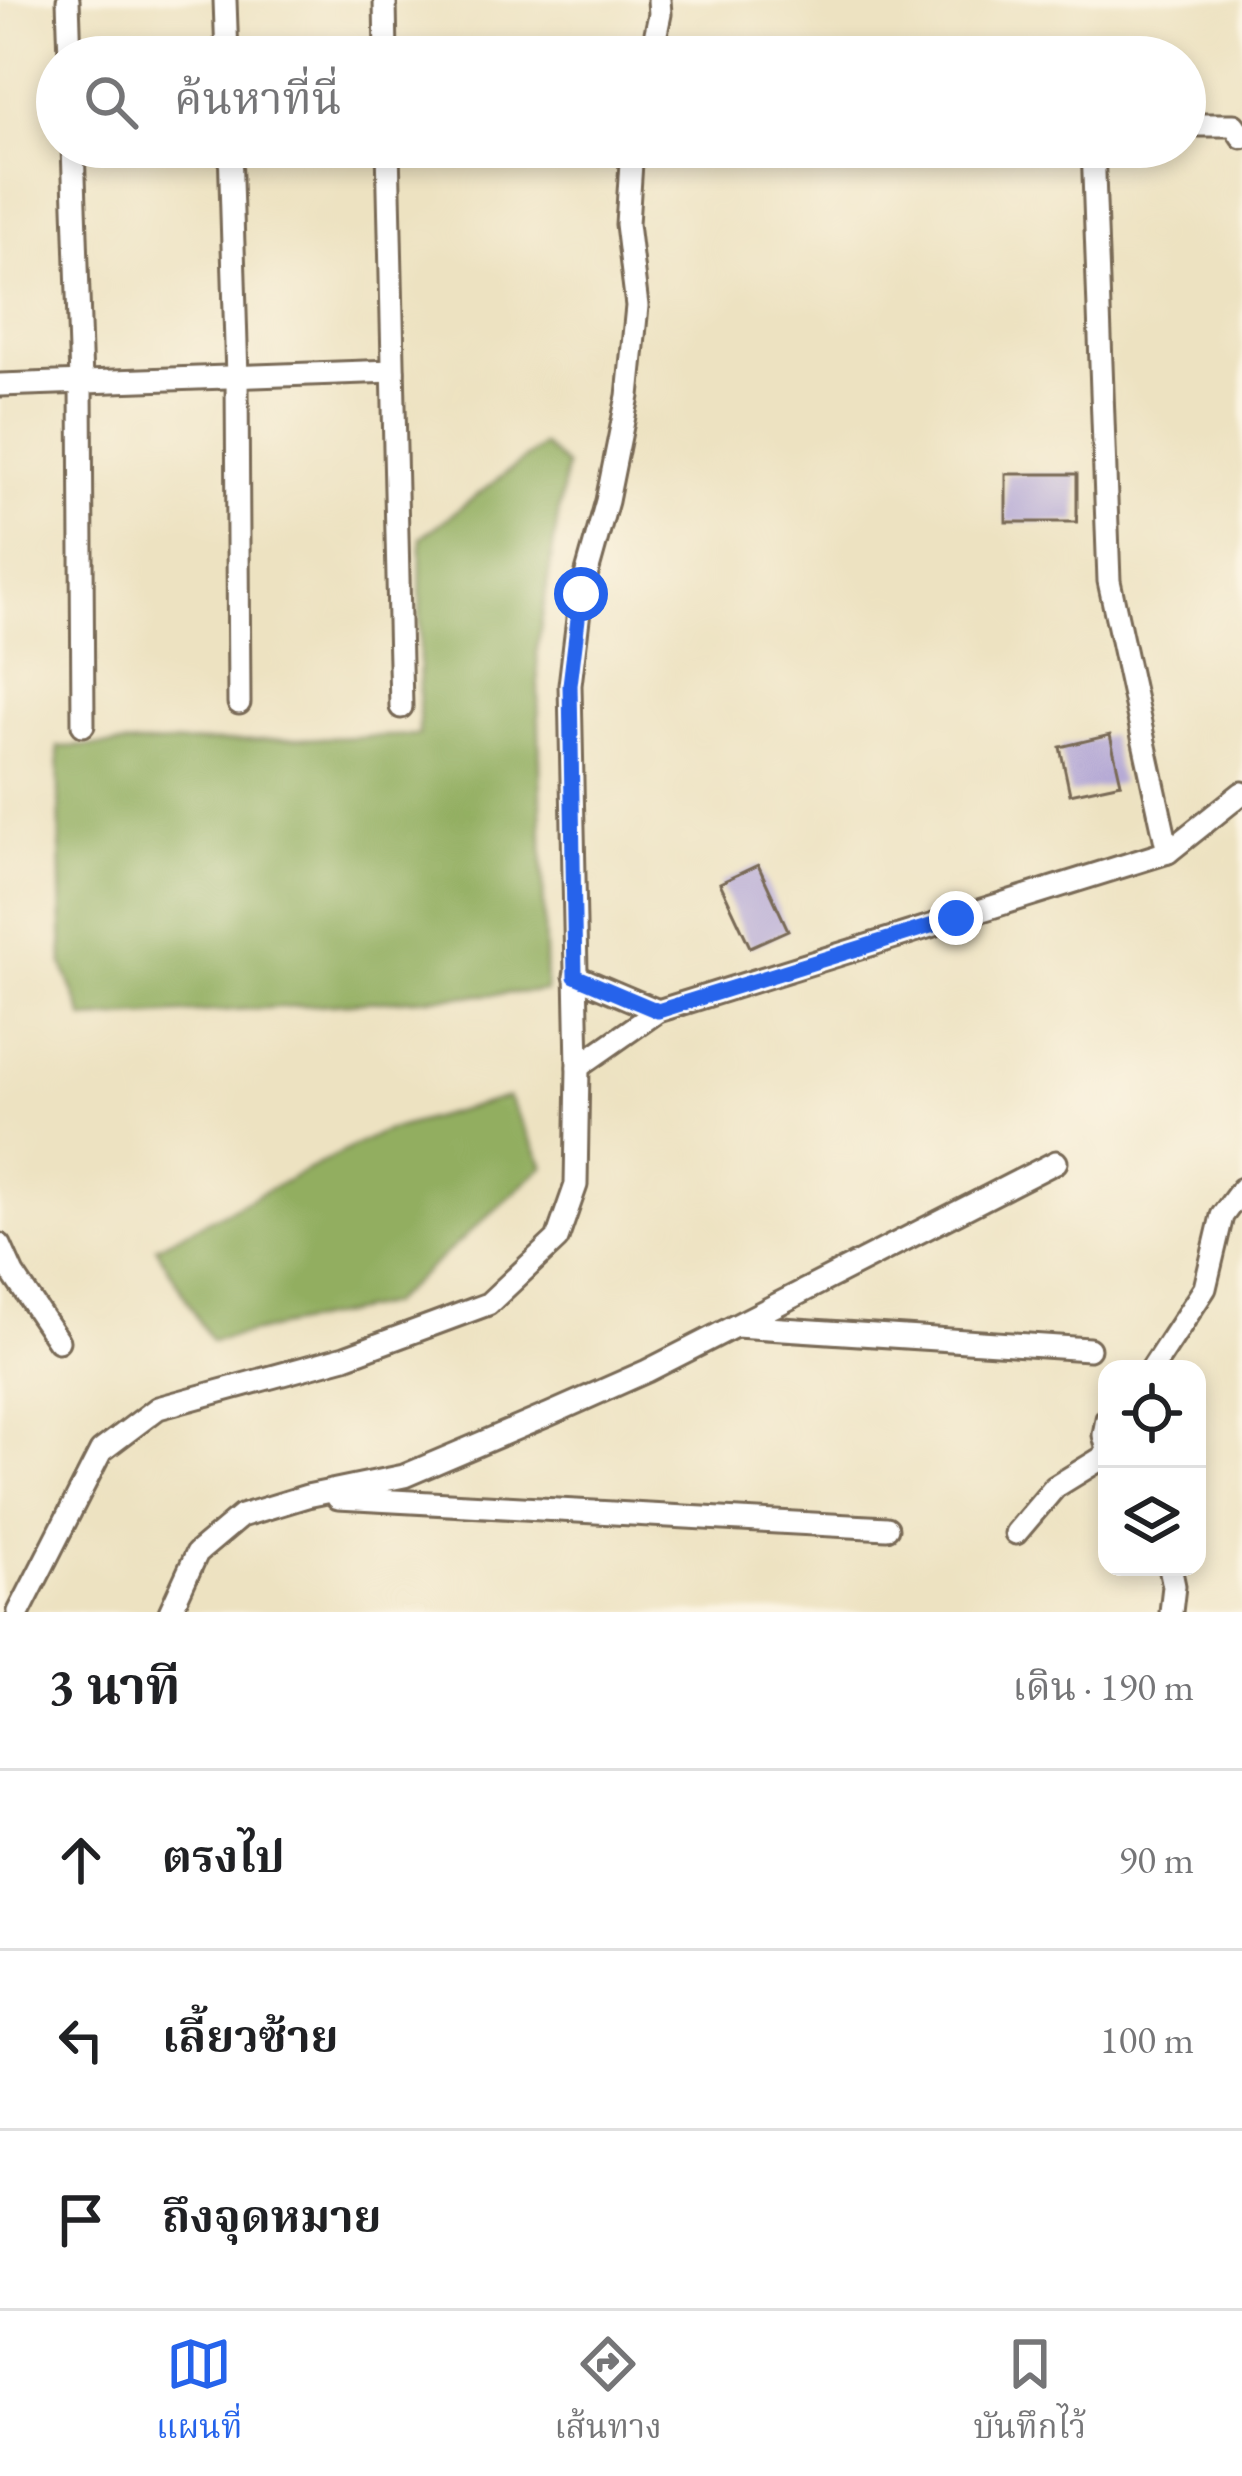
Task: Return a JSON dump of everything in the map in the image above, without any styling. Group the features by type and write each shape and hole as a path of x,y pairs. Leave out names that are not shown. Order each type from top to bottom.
{"street":[{"path":"68,0 69,36"},
{"path":"225,0 226,36"},
{"path":"385,0 386,36"},
{"path":"655,36 659,0"},
{"path":"1206,125 1234,124 1242,137"},
{"path":"74,168 81,382 83,725"},
{"path":"231,168 239,703"},
{"path":"388,168 401,707"},
{"path":"19,1612 101,1450 158,1408 345,1357 488,1304 556,1239 576,1185 570,685 581,594 607,501 628,396 637,305 627,224 631,168"},
{"path":"1094,168 1109,581 1168,852"},
{"path":"0,385 393,371"},
{"path":"578,1067 658,1011 1168,852 1242,793"},
{"path":"575,976 658,1011"},
{"path":"170,1612 197,1553 241,1516 307,1496 404,1476 647,1371 1055,1162"},
{"path":"1158,1360 1205,1288 1222,1216 1242,1190"},
{"path":"0,1245 13,1274 58,1341"},
{"path":"732,1326 1089,1348"},
{"path":"1016,1533 1055,1487 1098,1461"},
{"path":"307,1496 887,1528"},
{"path":"1171,1612 1172,1576"}],"green space":[{"path":"543,445 566,466 537,649 546,991 84,1019 63,965 58,747 419,735 421,538"},
{"path":"508,1097 544,1166 389,1304 211,1341 156,1247 382,1132"}],"building":[{"path":"1006,474 1077,474 1077,522 1006,522"},
{"path":"1110,735 1121,783 1070,794 1060,747"},
{"path":"758,865 788,930 750,947 720,883"}],"route":[{"path":"581,594 570,685 575,976 658,1011 956,918"}]}
